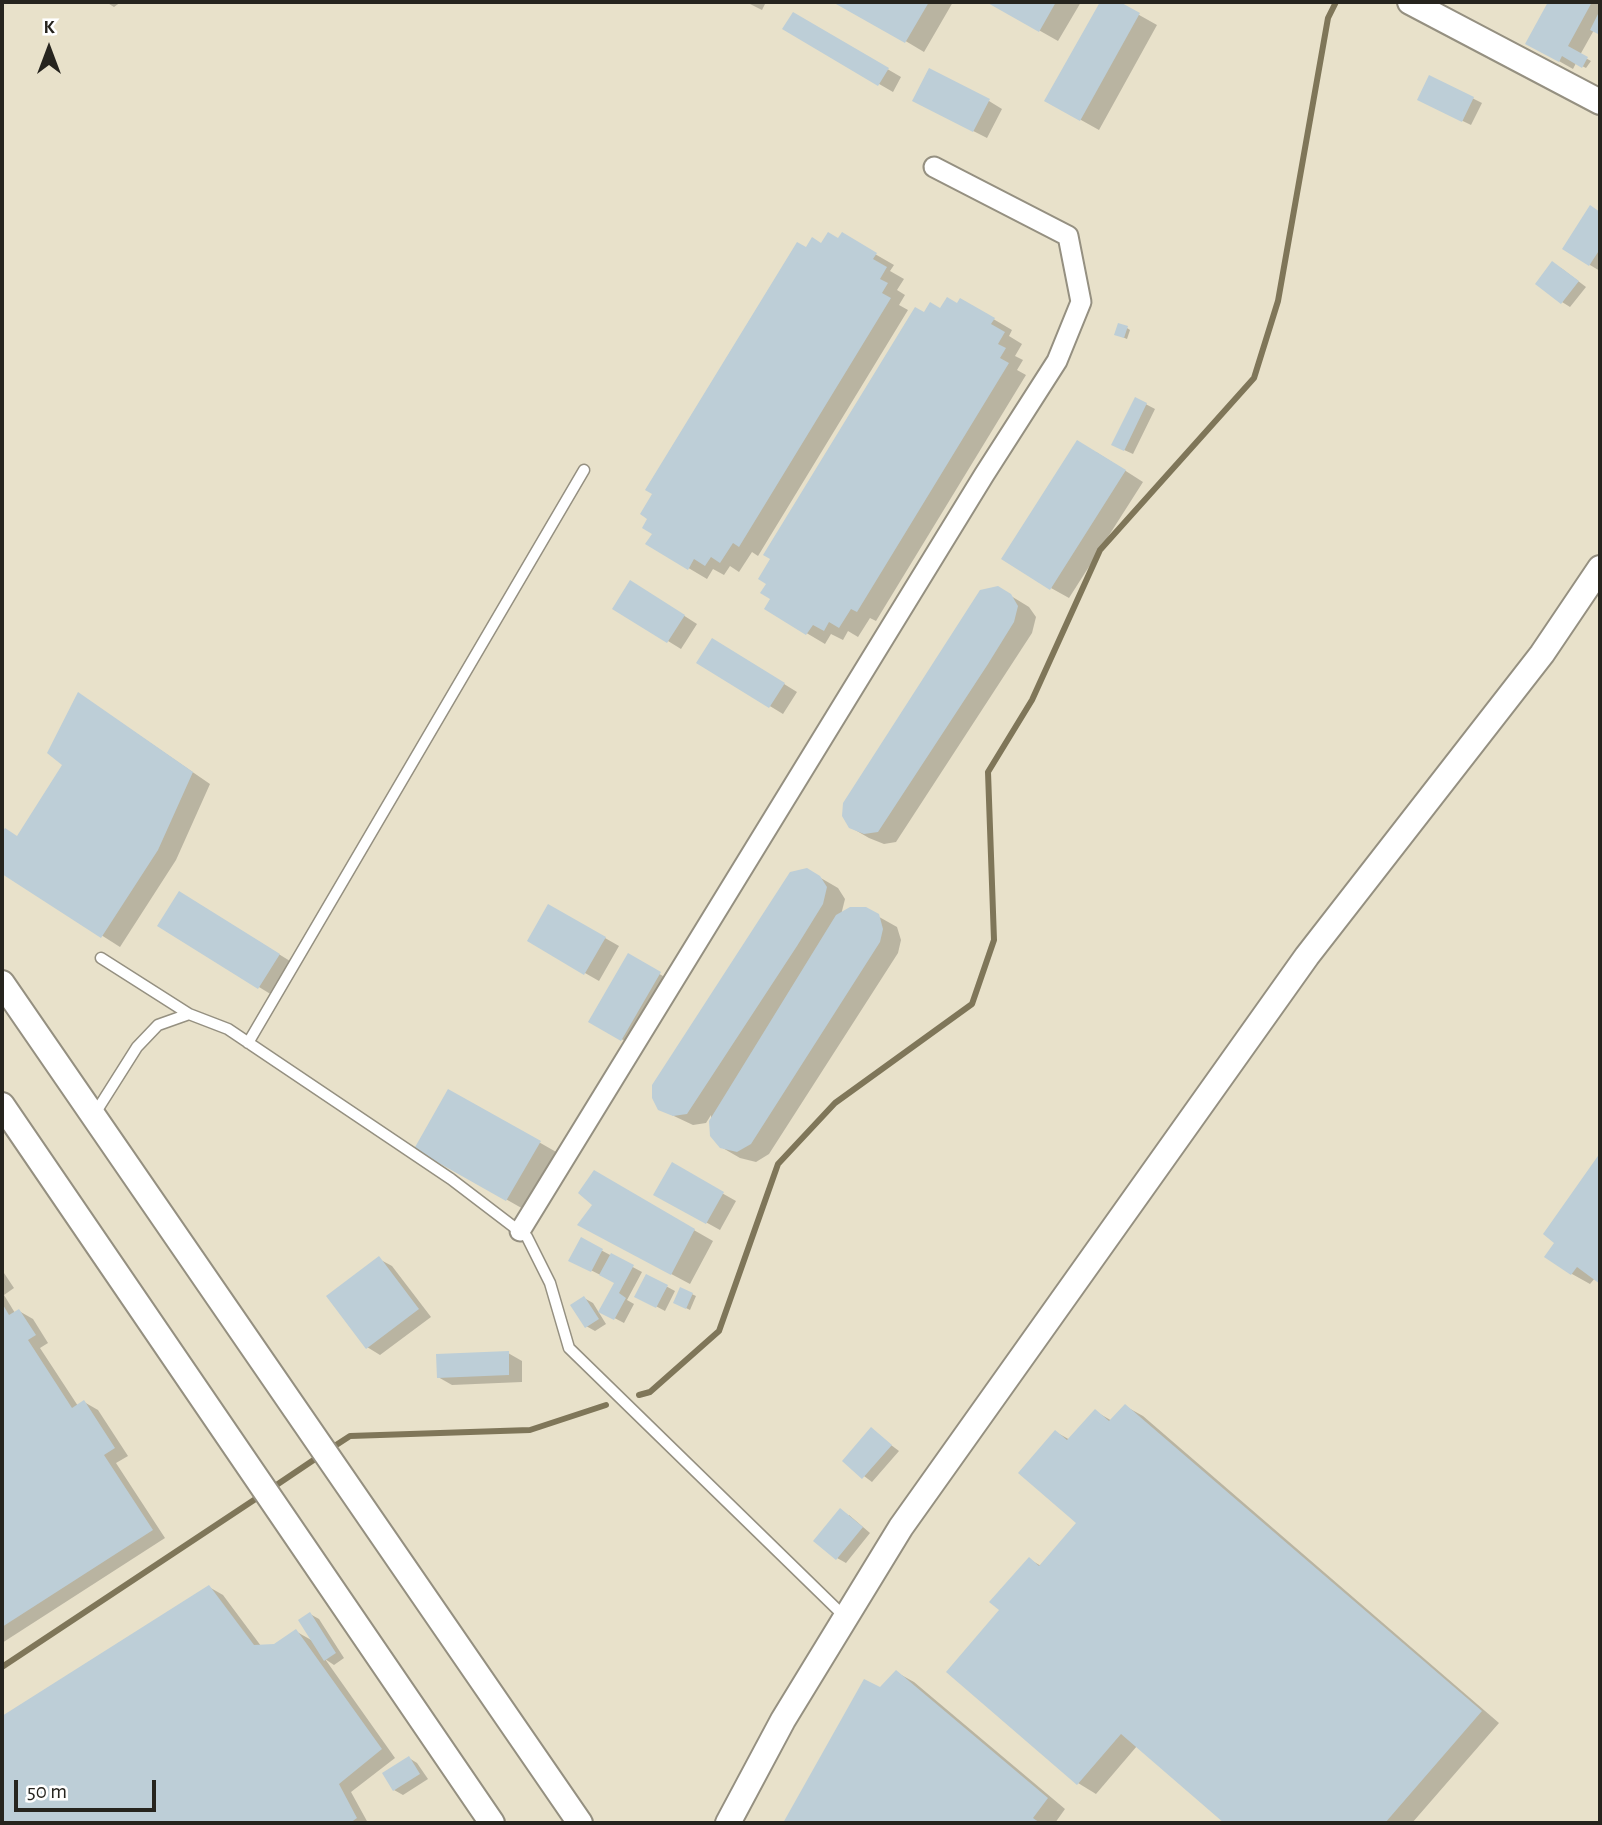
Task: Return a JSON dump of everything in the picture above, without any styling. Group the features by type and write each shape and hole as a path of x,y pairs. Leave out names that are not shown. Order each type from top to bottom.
{"street":[{"path":"1410,2 1600,102"},
{"path":"520,1231 984,475 1057,361 1082,302 1068,236 934,167"},
{"path":"728,1823 783,1720 901,1527 1307,956 1542,654 1600,568"},
{"path":"2,983 580,1823"},
{"path":"2,1105 492,1823"}],"lane":[{"path":"248,1043 584,470"},
{"path":"100,958 189,1014 228,1029 451,1179 527,1237 550,1283 569,1348 846,1619"},
{"path":"93,1116 138,1047 159,1025 189,1014"}],"shaded area":[{"path":"2,2 1600,2 1600,1823 2,1823"}],"building":[{"path":"929,2 905,43 836,4"},
{"path":"986,2 1056,2 1039,32"},
{"path":"1100,2 1120,2 1140,13 1080,121 1044,101"},
{"path":"1548,2 1592,2 1568,46 1588,57 1582,68 1562,56 1559,62 1525,44"},
{"path":"1600,10 1600,35 1590,30"},
{"path":"793,12 889,68 878,86 782,29"},
{"path":"929,68 990,99 973,132 912,101"},
{"path":"1429,75 1474,97 1462,122 1417,100"},
{"path":"1590,205 1600,212 1600,249 1589,266 1562,249"},
{"path":"828,232 838,238 842,232 877,253 873,259 887,267 880,279 888,283 882,293 891,298 739,547 733,543 720,563 711,557 705,566 694,559 688,570 645,544 652,534 642,528 647,519 640,514 652,494 645,490 797,242 806,247 812,237 821,243"},
{"path":"1552,261 1579,281 1561,304 1535,284"},
{"path":"947,297 957,303 960,298 995,318 991,324 1005,332 998,344 1006,348 1000,358 1009,363 857,612 851,609 839,628 829,622 824,631 813,625 806,635 764,609 770,599 760,593 766,584 758,579 770,559 763,555 915,307 924,312 930,302 940,308"},
{"path":"1118,323 1128,326 1124,338 1114,335"},
{"path":"1135,397 1147,403 1124,451 1111,445"},
{"path":"1077,440 1126,470 1050,590 1001,559"},
{"path":"630,580 685,615 667,643 612,609"},
{"path":"998,586 1011,594 1018,606 1014,622 878,832 864,834 849,828 842,816 843,803 980,590"},
{"path":"712,638 785,683 769,708 696,663"},
{"path":"78,692 193,772 158,850 101,938 2,874 2,833 5,828 17,836 62,765 47,753"},
{"path":"807,868 820,876 827,887 823,904 687,1114 673,1116 658,1110 652,1098 652,1085 790,872"},
{"path":"179,891 280,954 258,989 157,926"},
{"path":"548,904 606,937 584,975 527,941"},
{"path":"850,907 866,907 879,914 883,929 880,942 751,1144 737,1152 720,1148 710,1136 709,1121 836,915"},
{"path":"628,953 661,972 621,1041 588,1022"},
{"path":"448,1089 541,1141 506,1201 414,1149"},
{"path":"1600,1153 1600,1284 1577,1267 1571,1275 1544,1257 1554,1243 1543,1234"},
{"path":"672,1162 724,1192 706,1224 653,1195"},
{"path":"594,1170 695,1229 671,1275 577,1225 592,1205 578,1193"},
{"path":"581,1237 603,1249 591,1272 568,1261"},
{"path":"611,1253 634,1265 619,1293 626,1298 614,1320 598,1312 614,1283 599,1275"},
{"path":"379,1256 419,1309 366,1349 326,1296"},
{"path":"646,1274 668,1285 656,1308 634,1297"},
{"path":"680,1287 693,1293 686,1309 673,1303"},
{"path":"584,1296 599,1319 585,1328 570,1305"},
{"path":"2,1303 9,1315 19,1309 36,1335 28,1340 72,1408 84,1400 115,1448 104,1455 153,1530 2,1627"},
{"path":"509,1351 509,1375 437,1378 436,1354"},
{"path":"1125,1404 1482,1711 1385,1823 1224,1823 1121,1734 1077,1785 946,1672 999,1610 989,1602 1029,1557 1039,1566 1076,1523 1018,1473 1055,1430 1067,1440 1095,1409 1109,1421"},
{"path":"871,1427 892,1445 862,1479 842,1461"},
{"path":"840,1508 863,1527 836,1560 813,1541"},
{"path":"209,1585 254,1645 274,1644 296,1629 382,1749 339,1784 357,1818 350,1823 2,1823 2,1716"},
{"path":"310,1612 336,1653 324,1661 298,1620"},
{"path":"896,1670 1048,1798 1033,1818 1040,1823 783,1823 864,1679 880,1687"},
{"path":"409,1756 420,1774 393,1791 382,1773"}],"waterway":[{"path":"639,1395 650,1392 719,1331 778,1164 835,1103 972,1004 994,940 988,772 1032,700 1100,550 1254,378 1278,301 1328,18 1336,2"},
{"path":"330,1449 350,1436 530,1430 606,1405"},
{"path":"272,1488 321,1455"},
{"path":"2,1667 263,1494"}]}
